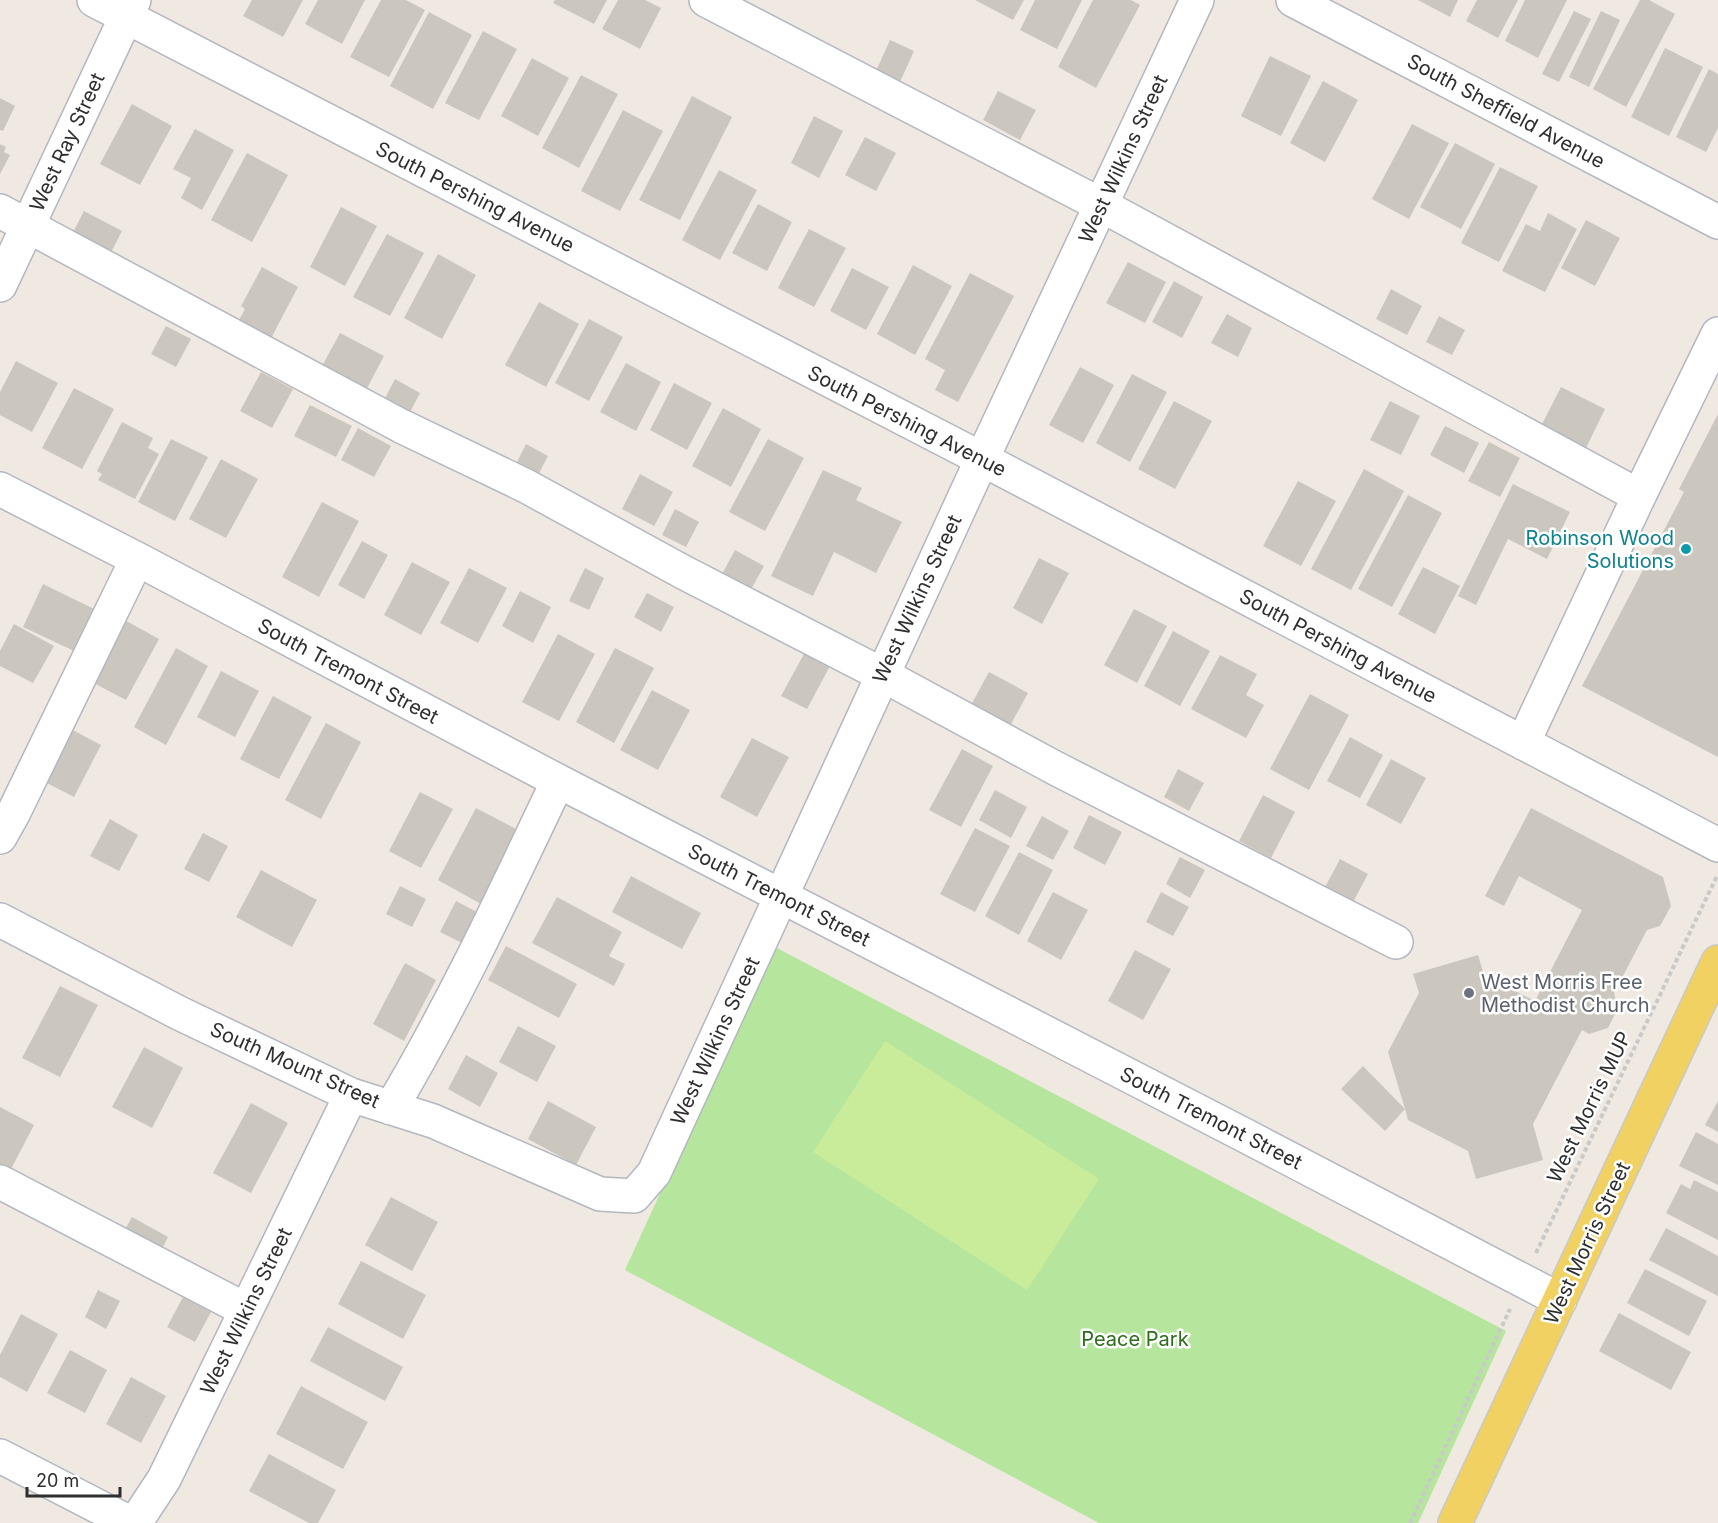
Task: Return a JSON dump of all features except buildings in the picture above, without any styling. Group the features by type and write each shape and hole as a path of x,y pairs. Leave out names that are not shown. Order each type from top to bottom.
{"main road":[{"name":"West Morris Street","path":"1455,1523 1718,963"}],"street":[{"name":"South Pershing Avenue","path":"94,0 130,8 1718,845"},
{"path":"706,0 1101,205 1639,496"},
{"name":"West Wilkins Street","path":"634,1196 654,1173 982,459 1197,0"},
{"name":"South Sheffield Avenue","path":"1293,0 1718,222"},
{"name":"West Ray Street","path":"0,285 14,218 130,8"},
{"path":"14,218 401,426 526,486 683,572 883,675 1055,768 1396,942"},
{"path":"1523,743 1718,334"},
{"name":"South Tremont Street","path":"0,489 558,782 1226,1125 1560,1300"},
{"path":"0,837 137,559"},
{"path":"391,1108 456,991 558,782"},
{"name":"South Mount Street","path":"0,920 179,1013 351,1095 433,1121 600,1194 634,1196"},
{"name":"West Wilkins Street","path":"135,1523 164,1479 351,1095"},
{"path":"0,1182 246,1310"},
{"path":"0,1456 130,1523"}],"path":[{"name":"West Morris MUP","path":"1534,1256 1718,874"},
{"path":"1410,1523 1511,1308"}],"green space":[{"name":"Peace Park","path":"773,946 1506,1331 1418,1523 1099,1523 625,1270"},
{"path":"885,1041 1099,1179 1027,1290 813,1152"}],"place":[{"name":"Robinson Wood Solutions","path":"1686,549"},
{"name":"West Morris Free Methodist Church","path":"1469,993"}]}
